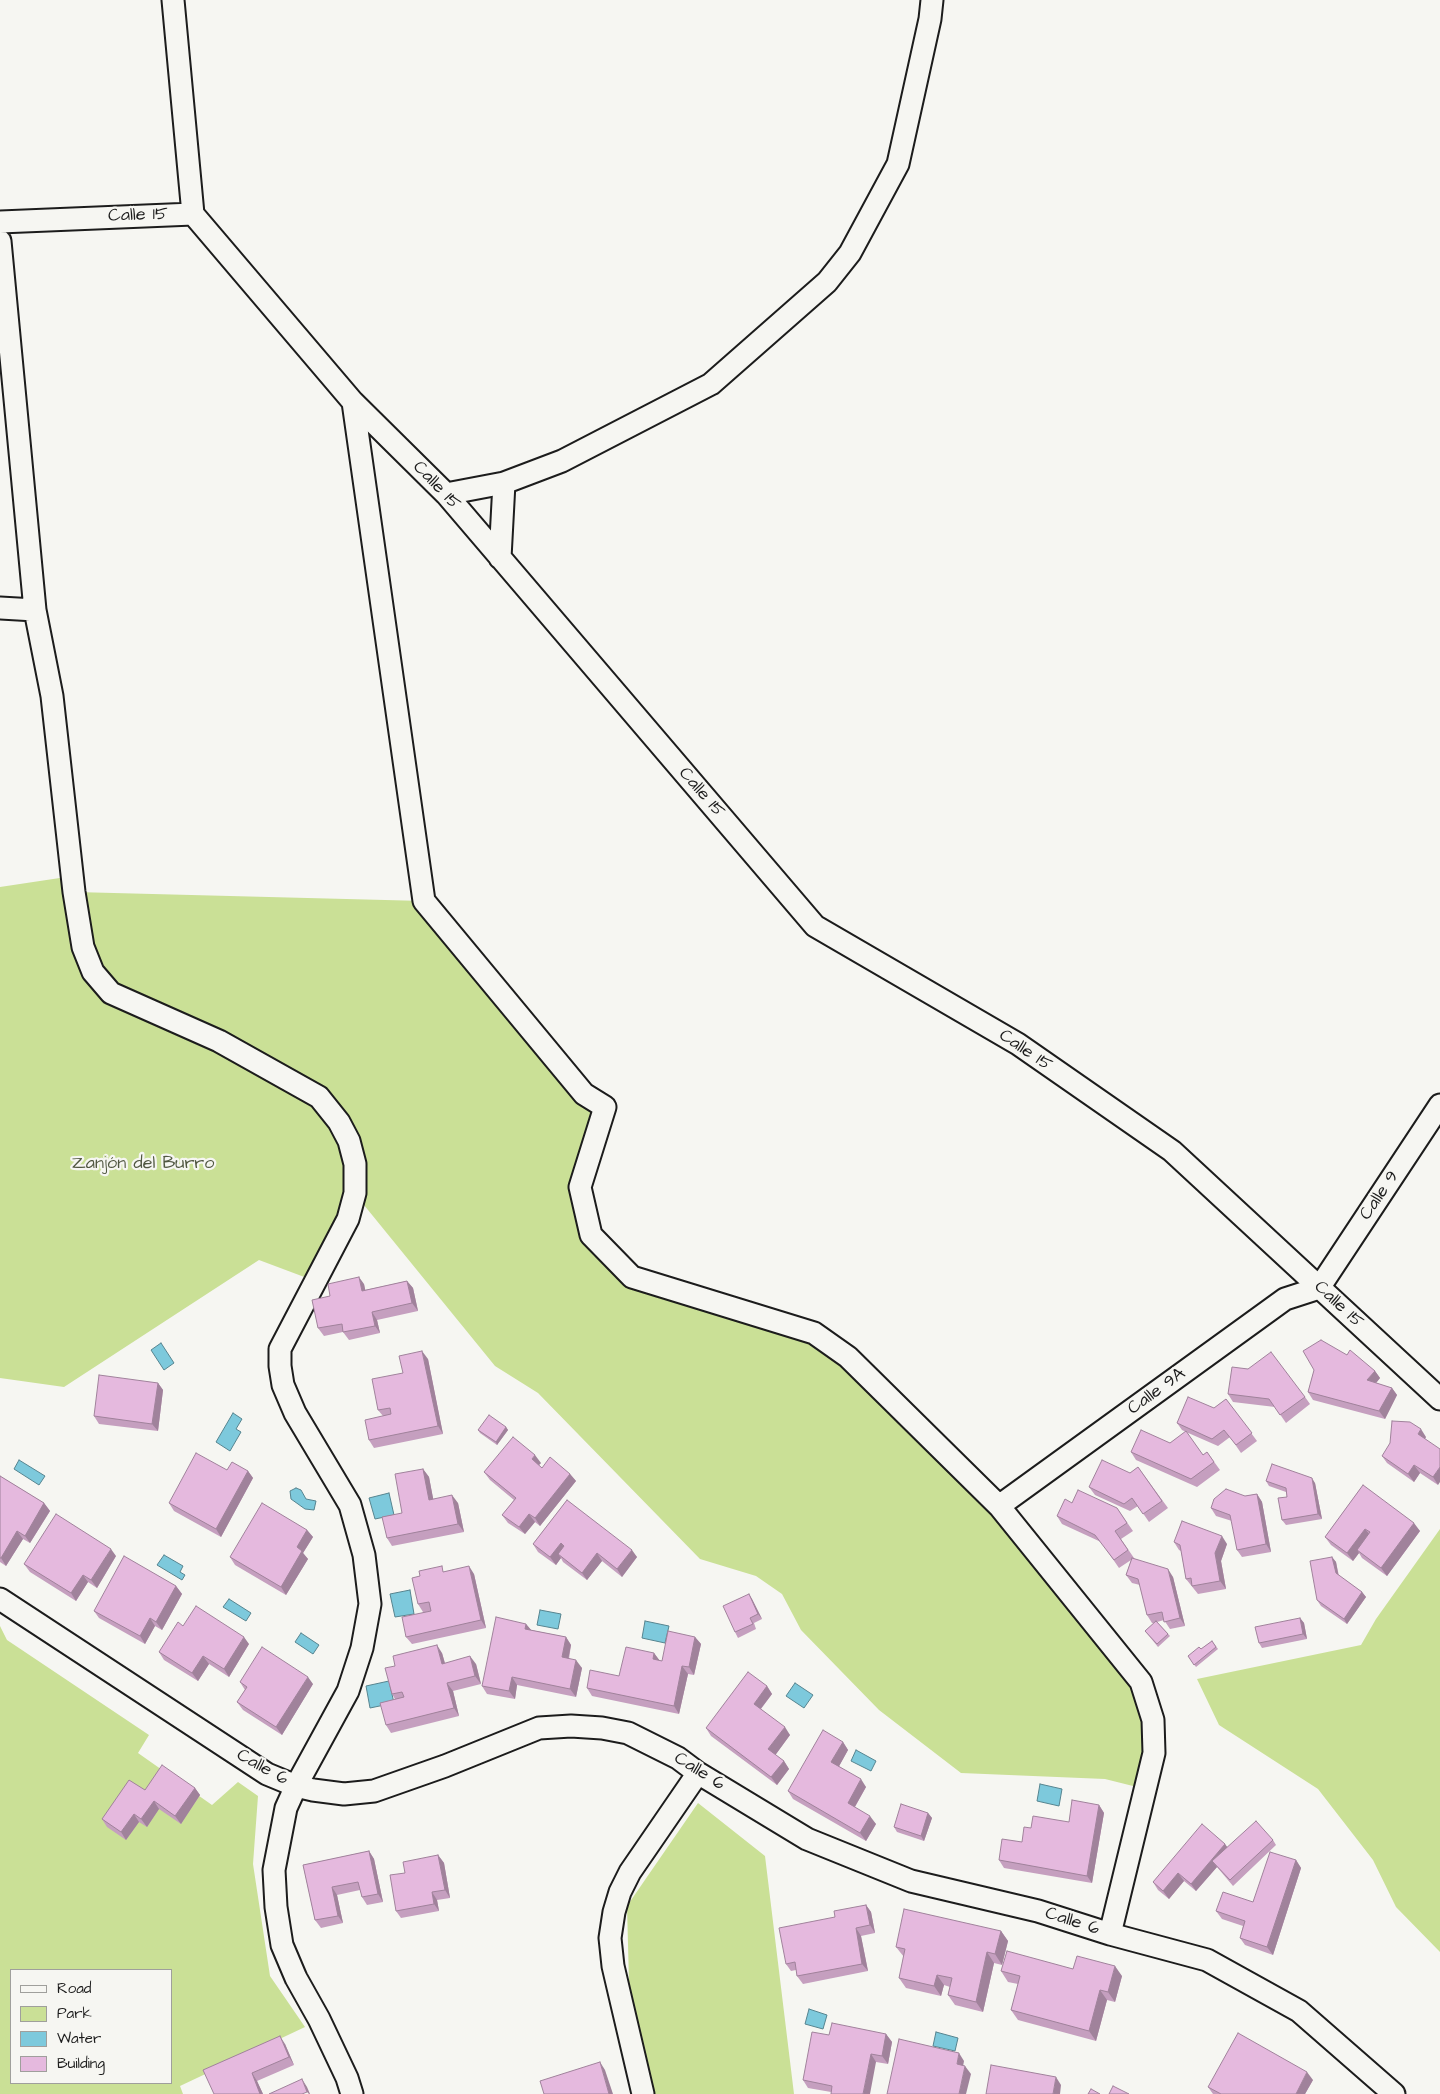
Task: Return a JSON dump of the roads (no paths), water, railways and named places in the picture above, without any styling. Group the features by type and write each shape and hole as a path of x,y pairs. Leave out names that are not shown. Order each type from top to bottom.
{"street":[{"path":"173,0 193,214"},
{"path":"446,494 504,484 562,461 711,384 828,282 850,253 898,164 932,0"},
{"name":"Calle 15","path":"0,222 193,214 353,402 446,494 815,926 1018,1044 1172,1151 1440,1399"},
{"path":"0,241 35,610 52,696 73,884 83,948 93,972 111,993 219,1042 319,1096 339,1122 349,1141 355,1164 355,1193 348,1219 280,1349 282,1385 295,1413 350,1504 364,1555 370,1604 362,1648 348,1691 286,1808 274,1870 276,1906 282,1945 296,1978 319,2018 347,2078 352,2094"},
{"path":"353,402 424,901 584,1094 605,1107 580,1187 591,1235 632,1277 814,1334 848,1357 1000,1506 1141,1682 1153,1720 1154,1753 1110,1934"},
{"path":"500,558 504,484"},
{"path":"0,608 35,610"},
{"name":"Calle 9","path":"1319,1288 1440,1105"},
{"name":"Calle 9A","path":"1000,1506 1285,1299 1319,1288"},
{"name":"Calle 6","path":"0,1598 267,1774 296,1786 344,1794 374,1791 445,1766 539,1728 571,1726 602,1728 628,1733 678,1758 698,1773 807,1839 911,1881 1038,1911 1110,1934 1207,1960 1299,2011 1394,2094"},
{"path":"643,2094 613,1966 610,1938 614,1912 620,1892 630,1872 698,1773"}],"water":[{"path":"161,1343 174,1363 164,1370 151,1350"},
{"path":"233,1413 242,1419 236,1429 241,1432 230,1451 216,1442"},
{"path":"19,1460 45,1476 39,1485 14,1469"},
{"path":"296,1488 301,1490 306,1499 316,1501 314,1510 305,1509 291,1499 290,1491"},
{"path":"389,1493 394,1515 375,1519 369,1498"},
{"path":"164,1555 183,1566 180,1572 185,1575 182,1580 157,1565"},
{"path":"410,1590 414,1614 395,1617 390,1594"},
{"path":"229,1599 251,1613 246,1621 223,1607"},
{"path":"540,1610 561,1614 558,1629 537,1625"},
{"path":"645,1621 669,1626 665,1643 642,1638"},
{"path":"301,1633 319,1645 313,1654 295,1642"},
{"path":"389,1681 394,1703 370,1708 366,1686"},
{"path":"795,1683 813,1695 804,1708 786,1696"},
{"path":"856,1750 876,1761 871,1771 851,1761"},
{"path":"1040,1784 1062,1789 1059,1806 1037,1801"},
{"path":"809,2009 827,2015 823,2029 805,2024"},
{"path":"936,2032 958,2038 955,2051 933,2046"}],"park label":[{"name":"Zanjón del Burro","path":"143,1164"}]}
